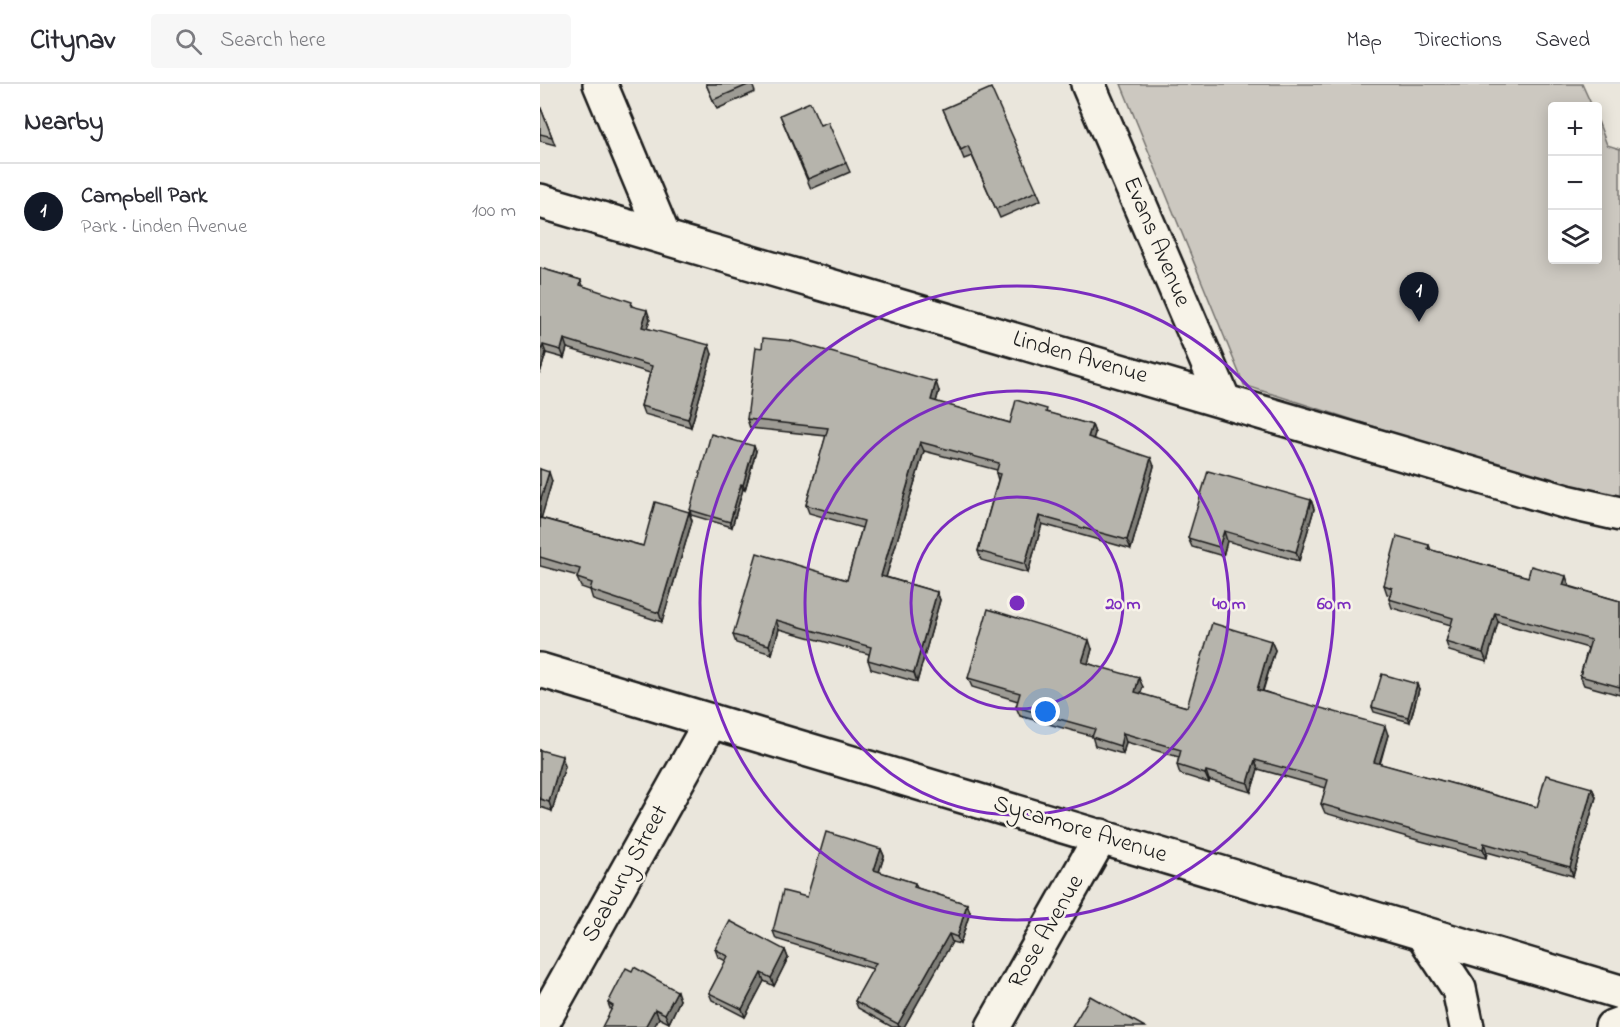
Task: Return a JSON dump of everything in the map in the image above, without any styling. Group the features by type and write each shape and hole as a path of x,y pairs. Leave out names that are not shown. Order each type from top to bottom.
{"street":[{"path":"600,84 664,237"},
{"name":"Evans Avenue","path":"1088,84 1224,400"},
{"name":"Linden Avenue","path":"540,201 1568,502 1620,514"},
{"name":"Sycamore Avenue","path":"540,670 1620,992"},
{"name":"Seabury Street","path":"540,1027 711,721"},
{"name":"Rose Avenue","path":"993,1027 1101,836"},
{"path":"1422,933 1459,988 1467,1027"},
{"path":"1612,1027 1620,1024"}],"shaded area":[{"path":"1121,84 1582,84 1590,102 1548,102 1548,264 1602,264 1602,132 1607,145 1620,149 1620,505 1244,385"}],"building":[{"path":"706,84 750,84 713,100"},
{"path":"991,88 1037,191 996,209 968,146 961,150 943,109"},
{"path":"810,102 820,125 828,122 846,163 808,179 780,115"},
{"path":"540,106 552,137 540,134"},
{"path":"540,268 581,280 580,285 632,302 631,306 647,310 642,327 709,345 688,419 641,406 652,366 564,339 561,350 543,345 540,354"},
{"path":"763,338 792,341 936,382 931,400 1010,423 1016,400 1047,409 1046,412 1092,425 1088,437 1151,458 1127,540 1039,516 1025,564 978,551 1000,474 996,473 999,463 920,442 881,576 937,592 914,673 868,660 871,647 776,620 769,645 733,635 757,553 847,580 864,521 806,505 828,428 747,419 756,347 762,348"},
{"path":"711,434 754,446 730,522 690,510"},
{"path":"540,469 549,472 540,502"},
{"path":"1208,471 1311,500 1296,552 1224,531 1219,547 1188,538"},
{"path":"655,502 689,512 659,613 590,590 592,583 577,578 580,569 540,557 540,518 643,546"},
{"path":"1397,536 1429,545 1428,549 1528,577 1531,566 1566,576 1563,585 1620,601 1620,687 1580,676 1591,640 1495,613 1483,653 1446,642 1453,618 1389,599 1392,588 1384,585"},
{"path":"988,609 1089,640 1082,662 1139,678 1135,692 1187,707 1212,623 1271,641 1257,690 1385,726 1374,762 1537,807 1546,775 1592,788 1570,867 1484,843 1483,849 1321,804 1328,780 1255,760 1248,783 1206,771 1205,774 1177,765 1181,750 1123,733 1120,746 1092,737 1095,729 1016,707 1020,693 968,678"},
{"path":"1382,674 1417,684 1408,717 1372,707"},
{"path":"540,750 562,756 549,802 540,799"},
{"path":"826,832 881,849 874,870 915,883 914,887 967,904 957,937 949,934 898,1024 855,1001 876,963 773,931 783,891 807,897"},
{"path":"730,921 785,950 771,978 761,973 742,1009 709,993 728,956 715,949"},
{"path":"634,967 677,991 665,1014 655,1009 645,1027 602,1027 613,1006 608,1003 626,968 632,971"},
{"path":"1090,996 1145,1027 1072,1027"}],"place":[{"name":"Campbell Park","path":"1419,322"}]}
